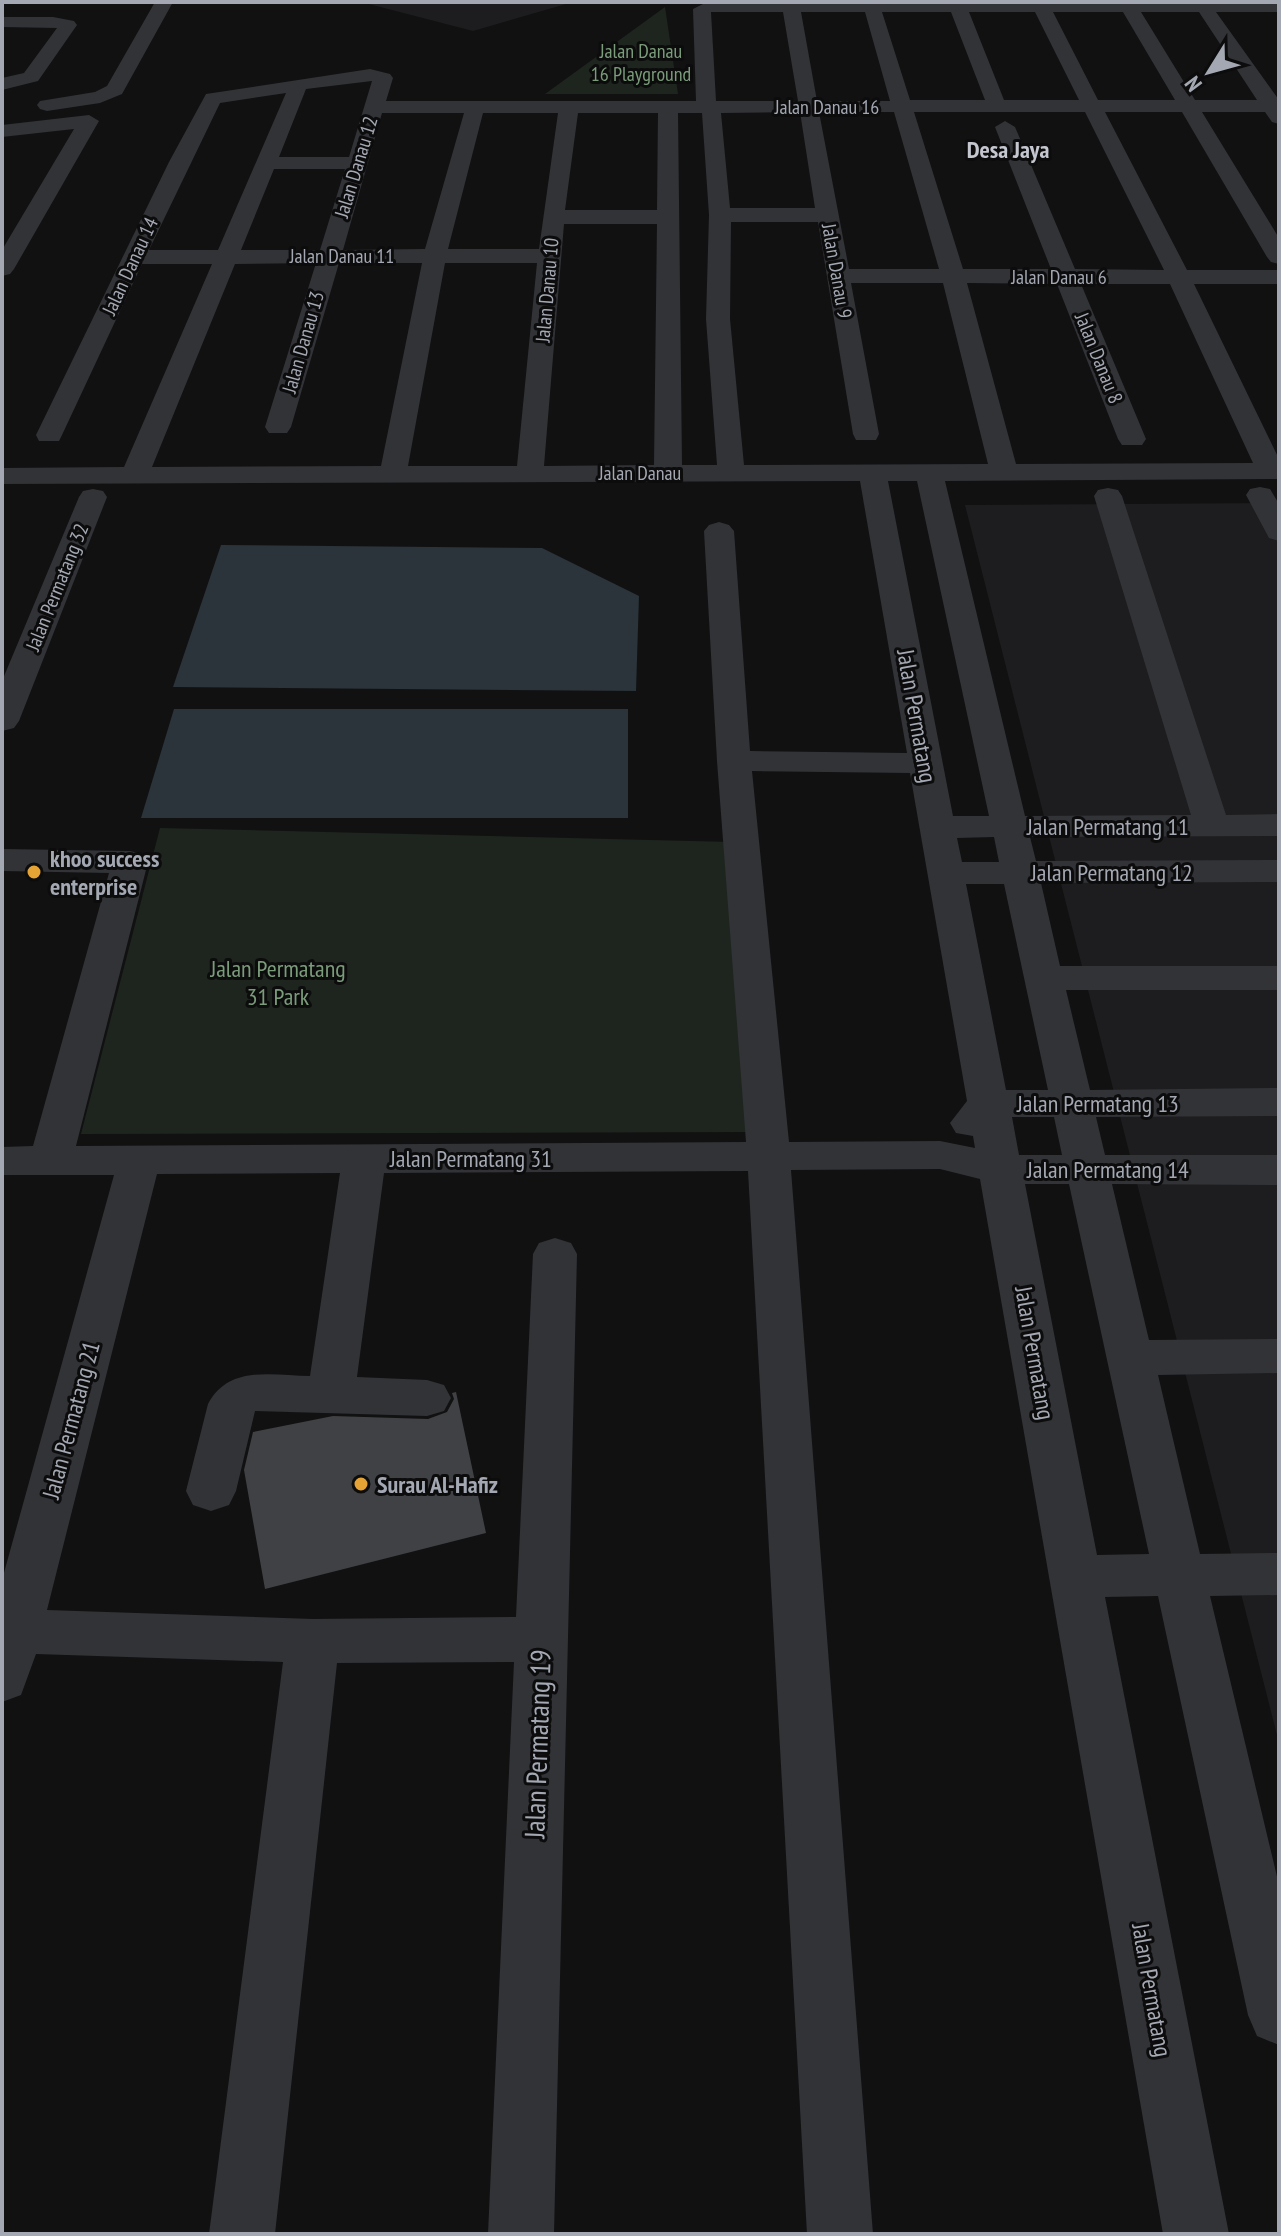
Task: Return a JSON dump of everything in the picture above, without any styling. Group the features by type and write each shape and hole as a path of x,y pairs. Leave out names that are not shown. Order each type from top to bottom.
{"street":[{"path":"30,107 110,94 164,2"},
{"path":"731,472 718,319 720,215 702,9 791,5 1279,7"},
{"name":"Jalan Danau 9","path":"791,5 866,434"},
{"path":"872,7 953,276 1004,472"},
{"name":"Jalan Danau 8","path":"958,7 1132,439"},
{"path":"1041,7 1179,277 1272,483 1279,532"},
{"path":"1129,7 1279,257"},
{"path":"1204,7 1276,110"},
{"path":"2,22 68,25 31,77 2,84"},
{"name":"Jalan Danau 12","path":"299,84 370,75 383,78 328,256"},
{"path":"135,475 299,84"},
{"name":"Jalan Danau 14","path":"49,435 179,162 213,98 299,84"},
{"name":"Jalan Danau 16","path":"375,107 902,107 1001,117 1091,107 1186,106 1276,110"},
{"path":"393,474 435,256 475,107"},
{"name":"Jalan Danau 10","path":"530,473 553,217 569,107"},
{"path":"668,107 668,473"},
{"path":"2,131 89,121 13,231 2,269"},
{"path":"266,163 359,163"},
{"path":"720,215 827,215"},
{"path":"1253,215 1279,215"},
{"path":"553,217 667,217"},
{"name":"Jalan Danau 13","path":"278,427 328,256"},
{"name":"Jalan Danau 11","path":"134,257 550,256"},
{"name":"Jalan Danau 6","path":"839,276 1279,277"},
{"name":"Jalan Danau","path":"2,476 731,472 874,484"},
{"name":"Jalan Danau","path":"931,484 1004,472 1272,483"},
{"name":"Jalan Danau","path":"2,497 874,484 931,484 1108,496 1272,483"},
{"name":"Jalan Permatang","path":"874,484 1196,2234"},
{"path":"931,484 1279,2015"},
{"path":"1108,496 1212,825"},
{"name":"Jalan Permatang 32","path":"2,721 93,497"},
{"path":"719,531 734,761 769,1157 840,2234"},
{"path":"734,761 925,763"},
{"name":"Jalan Permatang 11","path":"937,827 1279,825"},
{"path":"2,860 130,862 51,1160"},
{"name":"Jalan Permatang 12","path":"946,873 1279,871"},
{"path":"1044,978 1279,978"},
{"name":"Jalan Permatang 13","path":"940,1155 988,1104 1071,1101 1279,1102"},
{"name":"Jalan Permatang 31","path":"2,1161 940,1155"},
{"name":"Jalan Permatang 14","path":"940,1155 1002,1169 1279,1170"},
{"path":"331,1394 364,1159"},
{"name":"Jalan Permatang 21","path":"8,1655 139,1160"},
{"name":"Jalan Permatang 19","path":"521,2234 555,1254"},
{"path":"1130,1358 1279,1356"},
{"path":"211,1491 232,1404 238,1397 248,1393 427,1398"},
{"path":"1076,1576 1279,1574"},
{"path":"8,1655 313,1641 541,1639"},
{"path":"242,2234 313,1641"}],"shaded area":[{"path":"361,2 573,2 473,31"},
{"path":"1279,503 1279,1743 965,505"},
{"path":"221,545 542,548 639,596 636,691 173,687"},
{"path":"174,709 628,709 628,818 141,818"}],"green space":[{"name":"Jalan Danau 16 Playground","path":"665,7 678,94 545,94"},
{"name":"Jalan Permatang 31 Park","path":"160,828 731,842 749,1132 81,1134"}],"building":[{"name":"Surau Al-Hafiz","path":"456,1392 486,1533 265,1589 244,1470 253,1432 333,1416 428,1419 447,1412 454,1399 452,1393"}],"place":[{"name":"khoo success enterprise","path":"34,872"},
{"name":"Surau Al-Hafiz","path":"361,1484"}],"district":[{"name":"Desa Jaya","path":"1008,149"}]}
